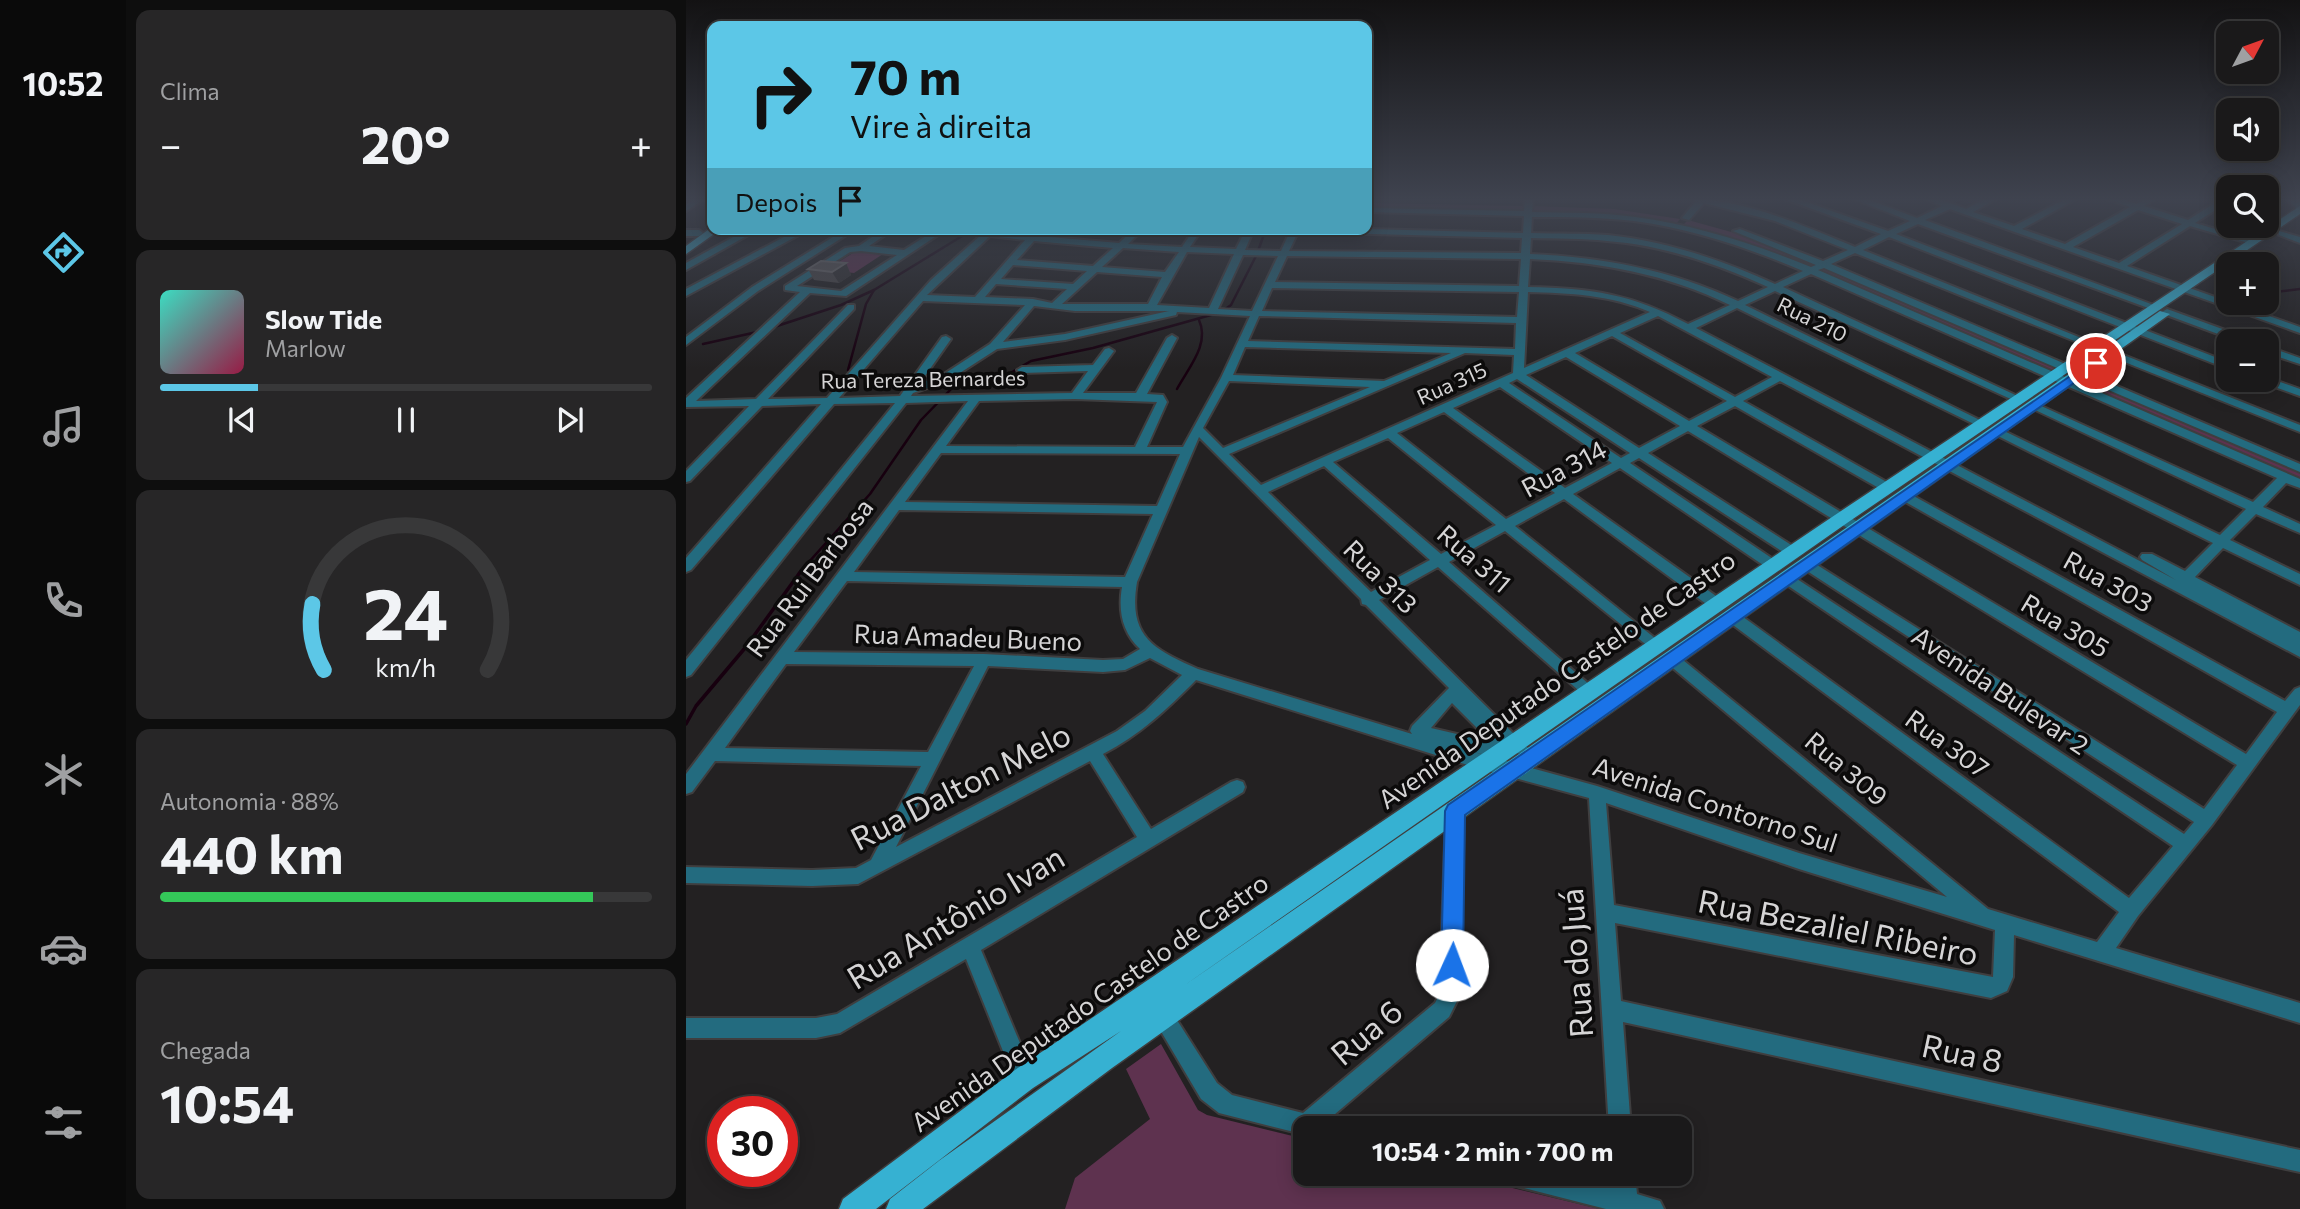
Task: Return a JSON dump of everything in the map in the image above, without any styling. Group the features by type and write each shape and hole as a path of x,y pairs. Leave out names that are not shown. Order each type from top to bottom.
{"main road":[{"name":"Avenida Deputado Castelo de Castro","path":"853,1209 1024,1079 1659,647 1841,519 1888,488 1946,458 2216,274"},
{"name":"Avenida Deputado Castelo de Castro","path":"900,1209 1032,1107 1906,497 1946,458"}],"street":[{"path":"686,267 707,255"},
{"path":"686,293 756,255"},
{"path":"686,342 755,289 809,255"},
{"path":"839,255 788,288 839,295 900,255"},
{"path":"686,566 934,282 963,255"},
{"path":"978,299 1017,255"},
{"path":"1055,305 1109,255"},
{"path":"1152,307 1168,275 1182,255"},
{"path":"1213,310 1239,255"},
{"name":"Avenida Contorno Sul","path":"1283,255 1254,313 1226,378 1197,429 1130,582 1126,598 1128,617 1134,632 1150,651 1172,665 1194,673 1487,763 1521,764 1799,861 2300,1013"},
{"name":"Rua 210","path":"1369,255 1524,258 1630,265 1689,283 2300,580"},
{"path":"1694,255 1776,288 2300,529"},
{"path":"1774,255 2300,468"},
{"path":"1802,255 2300,484"},
{"path":"1692,326 1844,255"},
{"path":"1872,255 2300,429"},
{"path":"1943,255 2216,361"},
{"path":"2014,255 2216,330"},
{"path":"2090,255 2300,330"},
{"path":"2121,266 2138,255"},
{"path":"1524,258 1517,375 1794,553"},
{"path":"1011,262 1168,275"},
{"path":"1036,284 1054,265"},
{"path":"993,281 1075,286"},
{"path":"1270,282 1614,290 1651,301 1780,377 1946,458"},
{"path":"1523,287 1609,294 1692,326 2182,582 2300,639"},
{"path":"688,400 806,292"},
{"path":"921,298 1033,302 1091,308 1152,307 1254,313 1522,320"},
{"path":"911,390 945,378 994,346 1033,302"},
{"path":"686,478 851,307"},
{"path":"994,346 1065,337 1188,309"},
{"name":"Rua 315","path":"1261,490 1658,312"},
{"path":"1612,332 1888,488"},
{"path":"1140,396 1172,338"},
{"path":"686,671 911,390 946,339"},
{"path":"1241,344 1519,352"},
{"path":"1075,396 1109,351"},
{"path":"1222,453 1464,351"},
{"path":"1567,353 1841,519"},
{"path":"2279,354 2300,361"},
{"path":"1022,370 1098,368"},
{"name":"Rua 314","path":"1367,600 1780,377"},
{"path":"1226,378 1387,384"},
{"path":"1502,383 1774,566"},
{"path":"2279,385 2300,393"},
{"name":"Rua Tereza Bernardes","path":"688,400 763,398 828,402 1075,396 1161,398 1162,402 1140,449"},
{"name":"Rua Rui Barbosa","path":"686,787 975,400"},
{"path":"1446,408 1718,605"},
{"name":"Rua 313","path":"1197,429 1515,744 1521,764"},
{"path":"1389,433 1659,647"},
{"path":"939,449 1188,451"},
{"name":"Rua 311","path":"1325,461 1591,693"},
{"path":"2182,582 2285,477"},
{"name":"Rua 303","path":"1906,497 2287,710"},
{"path":"895,506 1160,510"},
{"name":"Rua 305","path":"1841,519 2247,764"},
{"name":"Avenida Bulevar 2","path":"1809,566 2206,820"},
{"path":"842,576 1130,582"},
{"name":"Avenida Bulevar 2","path":"1789,580 2184,844"},
{"path":"2182,582 2300,651"},
{"name":"Rua 307","path":"1734,618 2131,910"},
{"name":"Rua Amadeu Bueno","path":"781,659 984,660 1113,666 1125,664 1150,651"},
{"path":"877,866 984,660"},
{"name":"Rua 309","path":"1673,660 1986,918"},
{"name":"Rua Dalton Melo","path":"686,875 838,878 858,876 1140,724 1194,673"},
{"path":"1452,693 1493,734 1496,743 1489,749 1477,748 1418,731 1422,726 1452,693"},
{"path":"2101,953 2131,910 2206,820 2300,693"},
{"path":"1093,751 1148,840"},
{"path":"711,754 933,759"},
{"name":"Rua Antônio Ivan","path":"686,1028 804,1028 840,1023 971,948 1237,787"},
{"name":"Rua do Juá","path":"1598,793 1619,1116"},
{"name":"Rua 6","path":"1327,1116 1442,1010 1450,995 1455,811"},
{"name":"Rua Bezaliel Ribeiro","path":"1605,912 1991,988 2000,984 2003,976 2005,924"},
{"path":"971,948 1024,1079"},
{"name":"Rua 8","path":"1611,1009 2300,1161"},
{"path":"1163,1016 1209,1091 1227,1105 1293,1122"},
{"path":"1556,1186 1626,1205 1652,1209"},
{"path":"1625,1186 1626,1205"}],"shaded area":[{"path":"849,255 881,255 854,273 826,270"},
{"path":"1779,255 1798,255 1819,264 1810,268"},
{"path":"1827,268 2059,367 2050,373 1819,272"},
{"path":"2086,378 2300,470 2300,481 2078,384"},
{"path":"1161,1044 1198,1110 1207,1115 1293,1136 1293,1186 1504,1186 1600,1209 1065,1209 1075,1178 1150,1119 1126,1069"}],"building":[{"path":"821,261 846,263 832,272 808,269"}],"waterway":[{"path":"874,290 930,255"},
{"path":"1224,310 1231,305 1256,256"},
{"path":"2279,291 2300,289"},
{"path":"774,327 841,305 874,290"},
{"path":"848,370 866,304 874,290"},
{"path":"799,573 870,494 921,420 956,384 1007,375 1031,361 1093,348 1218,313"},
{"path":"1177,389 1200,347 1202,329 1199,320"},
{"path":"703,344 757,332"},
{"path":"686,724 696,706 745,648 801,571"}],"route":[{"path":"1452,965 1455,811 2096,363"}]}
